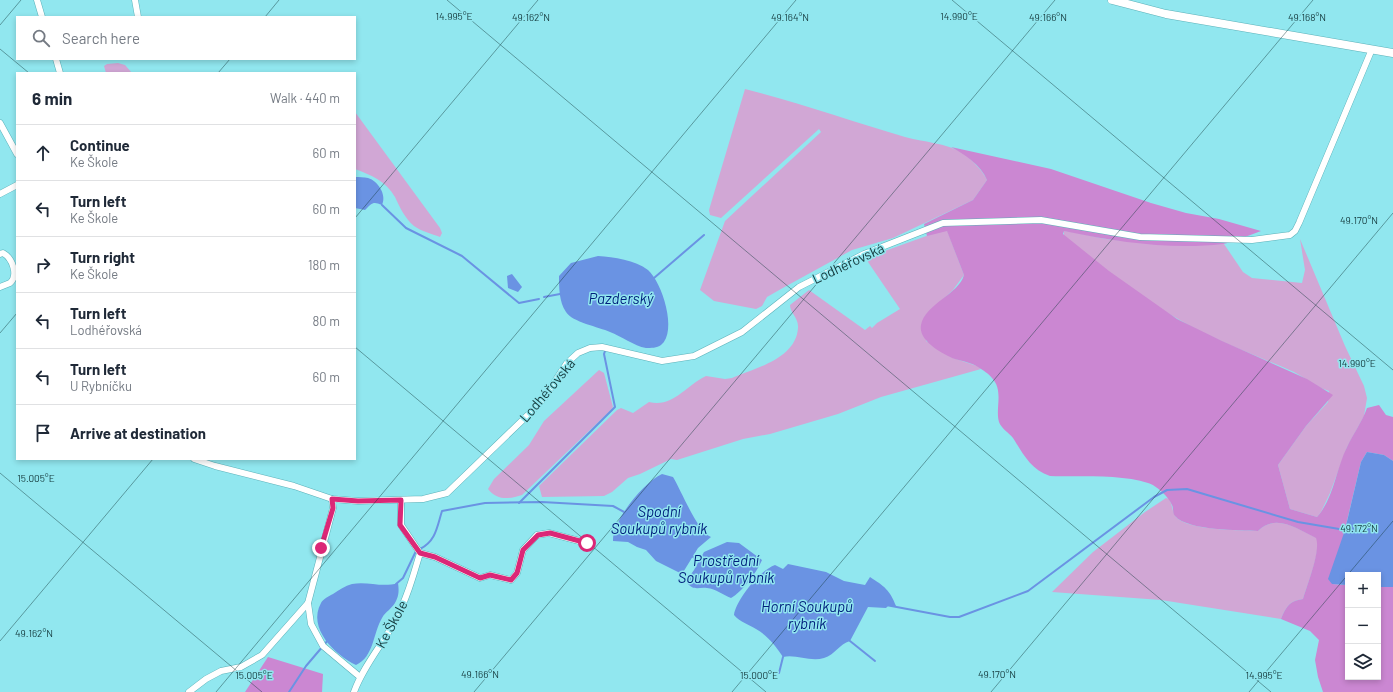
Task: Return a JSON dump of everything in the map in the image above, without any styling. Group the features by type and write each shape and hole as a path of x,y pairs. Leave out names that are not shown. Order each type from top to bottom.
{"main road":[{"path":"1112,0 1166,14 1393,52"}],"street":[{"path":"37,0 42,16"},
{"path":"135,0 138,16"},
{"name":"Lodhéřovská","path":"197,460 294,486 332,499 358,501 423,499 447,493 532,411 544,398 567,364 578,353 590,348 602,346 662,361 694,356 742,332 799,287 864,254 943,224 1041,220 1140,237 1252,240 1290,235 1295,231 1299,223 1372,49"},
{"path":"56,60 60,72"},
{"path":"0,123 16,150"},
{"path":"0,194 16,186"},
{"path":"0,254 3,253 9,256 15,265 13,280 0,287"},
{"path":"332,499 332,514 308,603 311,624 323,646 360,677"},
{"path":"401,500 400,525 420,553 435,557 480,578 490,575 511,580 517,573 523,550 538,535 550,533 587,543"},
{"name":"Ke Škole","path":"354,692 360,677 395,622 411,584 420,553"},
{"path":"189,692 206,679 221,671 241,667 262,655 308,603"}],"shaded area":[{"path":"118,63 125,65 131,72 106,72 104,66 107,64"},
{"path":"745,89 905,137 949,147 970,158 987,180 973,200 893,238 852,250 767,297 762,306 756,309 714,301 700,290 725,221 821,132 819,129 721,218 710,215 709,210"},
{"path":"356,113 440,228 442,233 440,237 414,226 405,216 391,191 383,183 372,176 356,169"},
{"path":"951,147 1051,169 1151,203 1186,213 1219,219 1261,231 1223,244 1204,246 1126,242 1064,231 1063,234 1109,271 1177,319 1307,379 1333,395 1306,426 1278,465 1290,509 1317,517 1327,501 1349,442 1367,408 1379,405 1386,415 1393,417 1393,461 1384,455 1367,452 1361,462 1332,584 1345,585 1345,680 1381,680 1381,587 1393,587 1393,692 1323,692 1318,677 1315,660 1319,640 1310,631 1281,619 1291,603 1303,599 1317,551 1316,538 1287,524 1279,523 1272,523 1258,531 1215,529 1191,525 1175,516 1168,498 1151,484 1125,478 1100,476 1050,476 1043,473 1028,461 1013,438 1000,424 998,417 998,388 991,377 976,366 944,354 932,346 923,336 921,325 924,318 935,305 956,288 964,275 947,231 927,236 924,224 973,200 987,180 981,170 967,157"},
{"path":"943,230 947,230 964,275 953,290 925,316 926,341 953,358 977,366 981,369 881,397 838,414 770,434 743,439 677,460 671,459 628,478 612,492 604,496 542,497 539,486 617,410 621,408 633,413 649,402 665,402 672,399 706,376 725,379 732,378 773,361 782,355 796,339 798,328 797,321 791,311 790,305 809,290 865,330 870,326 872,328 877,323 900,309 868,262 871,256"},
{"path":"1064,231 1106,239 1136,242 1224,244 1243,272 1252,278 1302,283 1305,270 1300,239 1345,346 1364,386 1367,398 1364,416 1347,447 1330,493 1317,517 1290,509 1278,465 1306,426 1328,402 1329,391 1294,372 1206,334 1163,310 1120,280 1064,236"},
{"path":"599,370 604,373 613,407 611,410 522,495 508,498 495,496 488,489 494,479 529,445 544,421"},
{"path":"1166,498 1169,499 1174,514 1179,520 1199,527 1258,531 1272,523 1279,523 1287,524 1317,538 1317,551 1303,599 1291,603 1281,619 1161,600 1052,592 1093,552 1145,512"},
{"path":"268,657 323,674 322,692 245,692"}],"water":[{"path":"356,177 368,178 375,182 381,189 383,197 382,205 373,203 365,210 356,208"},
{"name":"Pazderský","path":"598,256 631,261 648,270 653,276 663,296 668,319 666,339 661,345 652,348 641,347 610,332 574,319 566,312 559,290 559,276 571,263"},
{"path":"512,274 522,287 518,292 508,288 507,276"},
{"path":"1367,452 1384,455 1393,461 1393,587 1381,587 1381,572 1345,572 1345,585 1332,584 1328,579 1345,530 1361,462"},
{"name":"Spodní Soukupů rybník","path":"662,474 673,477 700,527 711,537 698,548 682,574 656,561 646,550 628,542 613,541 618,523 630,503 638,493 655,478"},
{"name":"Prostřední Soukupů rybník","path":"727,542 739,543 762,560 753,576 744,587 731,598 710,589 694,588 687,583 687,580 704,552"},
{"name":"Horní Soukupů rybník","path":"788,564 826,572 844,581 865,585 870,577 886,589 896,606 888,606 886,608 868,607 850,641 843,644 828,657 814,659 793,656 783,657 764,634 741,621 734,615 739,602 756,579 775,565 783,569"},
{"path":"364,583 386,585 398,583 397,599 382,618 370,651 362,661 356,665 332,648 320,631 318,622 318,612 321,603 326,598 342,588 352,584"}],"waterway":[{"path":"382,205 406,228 462,256 519,303 539,299"},
{"path":"654,278 704,235"},
{"path":"544,297 560,294"},
{"path":"519,503 615,407 604,354 605,351"},
{"path":"886,605 950,617 959,617 1028,591 1154,497 1167,490 1187,489 1298,522 1345,530"},
{"path":"420,549 433,538 442,511 485,503 542,502 613,506 626,513"},
{"path":"396,584 403,578 416,551"},
{"path":"692,556 699,562"},
{"path":"746,580 755,584"},
{"path":"289,692 306,666 329,639"},
{"path":"850,641 875,661"},
{"path":"779,673 783,657"}],"route":[{"path":"321,548 333,508 332,499 358,501 401,500 400,525 420,553 435,557 480,578 490,575 511,580 517,573 523,550 538,535 550,533 587,543"}]}
